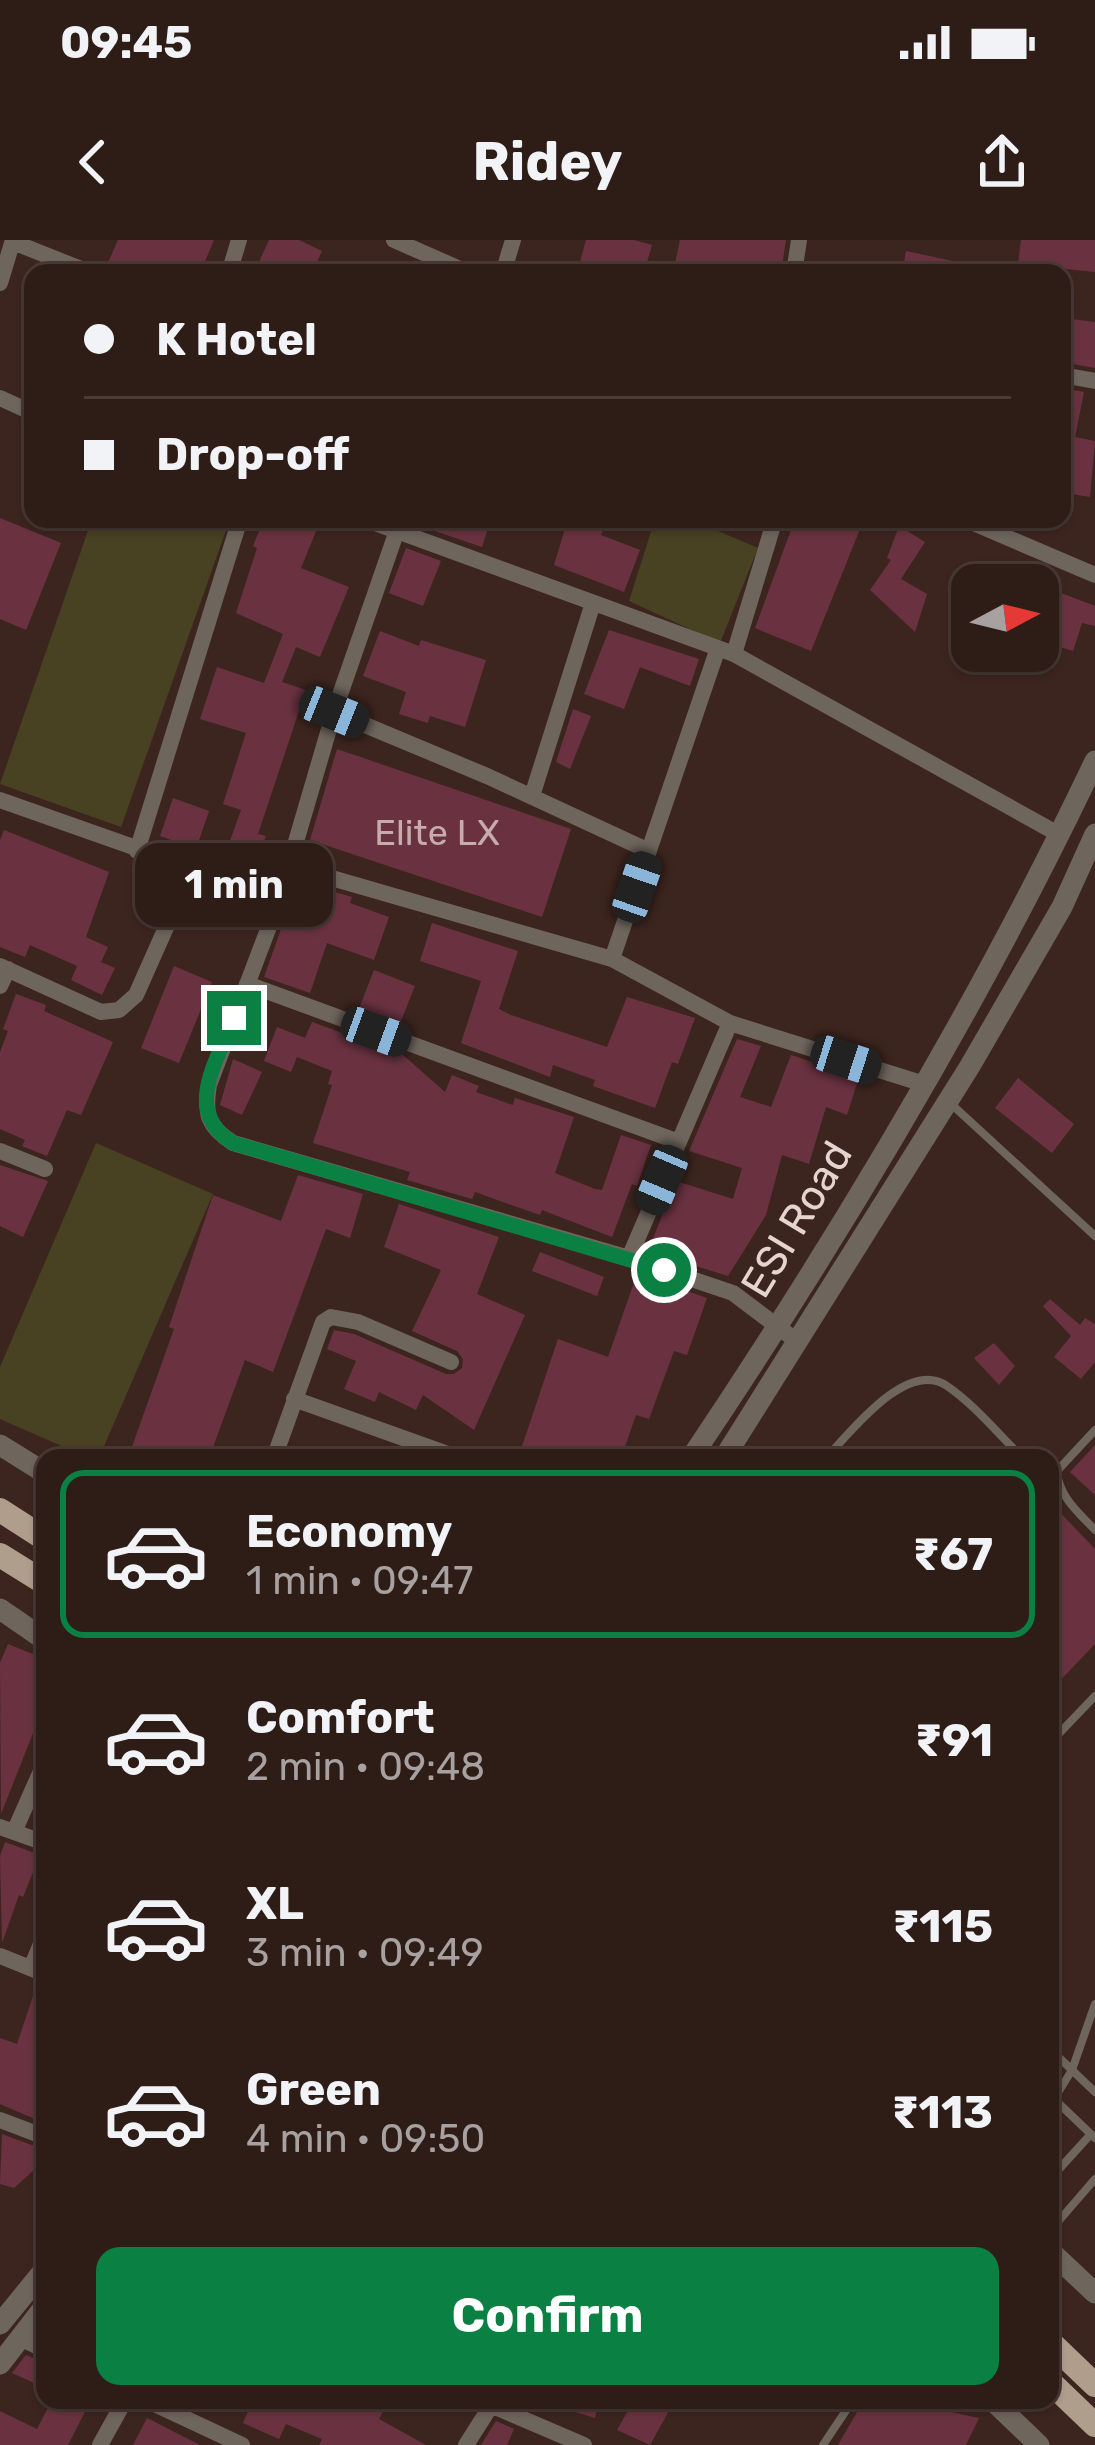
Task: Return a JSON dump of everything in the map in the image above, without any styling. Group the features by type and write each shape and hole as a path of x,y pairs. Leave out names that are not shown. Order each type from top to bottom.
{"main road":[{"path":"0,1510 36,1533"},
{"path":"0,1555 36,1577"},
{"path":"1059,2351 1095,2385"},
{"path":"1059,2391 1095,2425"}],"street":[{"path":"394,240 449,264"},
{"path":"0,284 13,241 69,264"},
{"path":"137,851 237,528"},
{"path":"397,528 334,712 278,904 209,1085 204,1110 213,1131 233,1143 629,1258 733,1293 798,1342"},
{"path":"406,528 726,651 1060,835"},
{"path":"612,959 772,528"},
{"path":"985,528 1095,575"},
{"path":"532,796 593,603"},
{"path":"334,712 649,851"},
{"name":"ESI Road","path":"697,1449 924,1084 1060,835 1095,761"},
{"path":"0,800 278,904"},
{"name":"ESI Road","path":"730,1449 948,1101 1062,907 1095,834"},
{"path":"290,866 612,959 730,1023 924,1084"},
{"path":"2,974 101,1012 118,1010 136,995 192,869"},
{"path":"247,984 679,1142"},
{"path":"629,1258 730,1023"},
{"path":"0,1150 45,1169"},
{"path":"277,1449 323,1322 331,1317 358,1322 451,1362"},
{"path":"294,1399 434,1449"},
{"path":"0,1445 36,1467"},
{"path":"3,1620 36,1636"},
{"path":"36,1778 7,1830 36,1841"},
{"path":"0,1956 36,1970"},
{"path":"0,2120 36,2134"},
{"path":"1059,2259 1095,2293"},
{"path":"0,2324 36,2280"},
{"path":"0,2364 36,2318"},
{"path":"20,2338 36,2346"},
{"path":"100,2445 120,2409"},
{"path":"169,2409 242,2445"},
{"path":"466,2445 484,2409"},
{"path":"504,2409 584,2445"},
{"path":"1001,2409 1039,2445"}],"lane":[{"path":"948,1101 1095,1236"},
{"path":"835,1449 879,1404 911,1382 923,1380 947,1385 1014,1449"},
{"path":"1059,1469 1095,1430"},
{"path":"1059,1486 1095,1530"},
{"path":"1059,1734 1095,1696"},
{"path":"1059,2088 1072,2070 1095,2004"},
{"path":"1059,2058 1095,2092"},
{"path":"1059,2104 1093,2136 1059,2170"},
{"path":"1059,2221 1095,2179"},
{"path":"823,2445 848,2409"}],"shaded area":[{"path":"89,528 227,528 121,827 0,784"},
{"path":"652,528 711,528 758,548 720,643 629,601"},
{"path":"96,1143 213,1194 103,1449 68,1449 0,1419 0,1367"}],"building":[{"path":"118,240 214,240 204,264 107,264"},
{"path":"269,240 299,240 322,251 316,264 258,264"},
{"path":"586,240 634,240 652,245 647,264 579,264"},
{"path":"680,240 786,240 782,264 675,264"},
{"path":"1021,240 1095,240 1095,272 1071,270 1071,264 1018,264"},
{"path":"906,251 967,264 904,264"},
{"path":"1071,319 1095,322 1095,368 1071,364"},
{"path":"1071,390 1084,392 1075,437 1095,441 1090,497 1071,494"},
{"path":"0,518 61,543 26,630 0,619"},
{"path":"260,528 317,528 301,568 349,587 320,657 296,647 282,682 306,690 258,834 266,836 251,873 222,863 241,810 223,804 246,733 200,719 217,667 264,683 283,634 236,613 257,548 253,546"},
{"path":"426,528 488,528 482,547"},
{"path":"565,528 604,528 601,535 640,550 624,592 554,565"},
{"path":"792,528 860,528 811,651 755,628"},
{"path":"898,528 925,542 901,579 927,594 915,632 870,590 891,560 887,558"},
{"path":"406,548 441,561 423,606 389,593"},
{"path":"1059,592 1095,606 1095,626 1082,623 1073,651 1059,647"},
{"path":"609,630 699,659 690,686 640,667 624,709 584,694"},
{"path":"380,631 419,646 421,640 486,660 465,727 430,716 428,723 399,714 406,692 363,676"},
{"path":"573,709 591,716 570,769 556,762"},
{"path":"337,749 571,829 542,917 310,840"},
{"path":"173,798 209,811 196,849 160,836"},
{"path":"4,830 109,872 86,937 108,947 101,962 115,968 102,995 71,980 77,966 30,945 25,957 0,947 0,840"},
{"path":"298,881 352,897 350,903 389,917 374,960 327,943 310,993 264,977"},
{"path":"432,923 518,951 499,1009 511,1015 607,1047 627,997 695,1018 655,1108 593,1086 595,1080 553,1065 550,1077 461,1043 481,981 420,961"},
{"path":"174,966 212,982 179,1063 141,1048"},
{"path":"374,970 415,986 399,1026 358,1011"},
{"path":"16,994 113,1042 81,1115 67,1110 47,1156 22,1146 25,1140 0,1129 0,1052"},
{"path":"312,1022 403,1055 445,1092 452,1075 479,1086 476,1092 513,1105 515,1098 574,1117 555,1173 595,1189 602,1190 621,1135 651,1145 612,1237 542,1210 540,1215 475,1192 472,1199 407,1180 410,1172 313,1143 332,1071 297,1057 291,1072 264,1061 277,1027 305,1038"},
{"path":"737,1039 761,1046 740,1097 771,1107 791,1055 859,1077 847,1115 826,1107 809,1164 782,1155 766,1215 728,1276 648,1251 676,1181 733,1199 742,1168 689,1151"},
{"path":"233,1059 262,1072 242,1115 220,1105"},
{"path":"1018,1078 1074,1124 1052,1153 995,1108"},
{"path":"0,1165 48,1181 23,1237 0,1226"},
{"path":"298,1175 363,1194 350,1238 326,1229 273,1372 245,1360 212,1449 131,1449 174,1329 169,1327 213,1195 281,1221"},
{"path":"399,1204 499,1237 477,1294 525,1315 474,1430 423,1395 416,1410 379,1392 375,1402 344,1389 356,1361 327,1349 334,1330 446,1374 462,1368 457,1351 412,1331 441,1270 384,1247"},
{"path":"540,1252 604,1277 597,1296 532,1271"},
{"path":"637,1274 707,1298 687,1355 674,1351 649,1419 636,1415 624,1449 521,1449 558,1339 608,1357"},
{"path":"1050,1299 1080,1325 1085,1318 1095,1324 1095,1362 1081,1379 1054,1357 1071,1336 1043,1306"},
{"path":"994,1343 1015,1366 999,1385 974,1358"},
{"path":"1095,1445 1095,1495 1070,1472"},
{"path":"1059,1511 1095,1549 1095,1644 1059,1682"},
{"path":"8,1644 36,1655 36,1726 1,1814 0,1663"},
{"path":"5,1842 36,1854 36,1865 2,1943 0,1856"},
{"path":"36,1987 36,2120 0,2104 0,2038 17,2044"},
{"path":"2,2134 36,2147 36,2168 14,2188 0,2184"},
{"path":"26,2355 36,2359 36,2384 12,2373"},
{"path":"47,2409 86,2409 68,2445 0,2445 0,2411 37,2429"},
{"path":"249,2409 384,2409 379,2419 426,2445 319,2445 322,2439 286,2424 279,2439 243,2423"},
{"path":"565,2409 597,2409 595,2418"},
{"path":"629,2409 670,2409 650,2445 617,2430"},
{"path":"859,2409 937,2409 979,2418 966,2445 838,2445"},
{"path":"147,2418 200,2445 133,2445"},
{"path":"496,2421 514,2429 507,2445 481,2445"}],"route":[{"path":"234,1018 204,1110 213,1131 233,1143 664,1270"}]}
